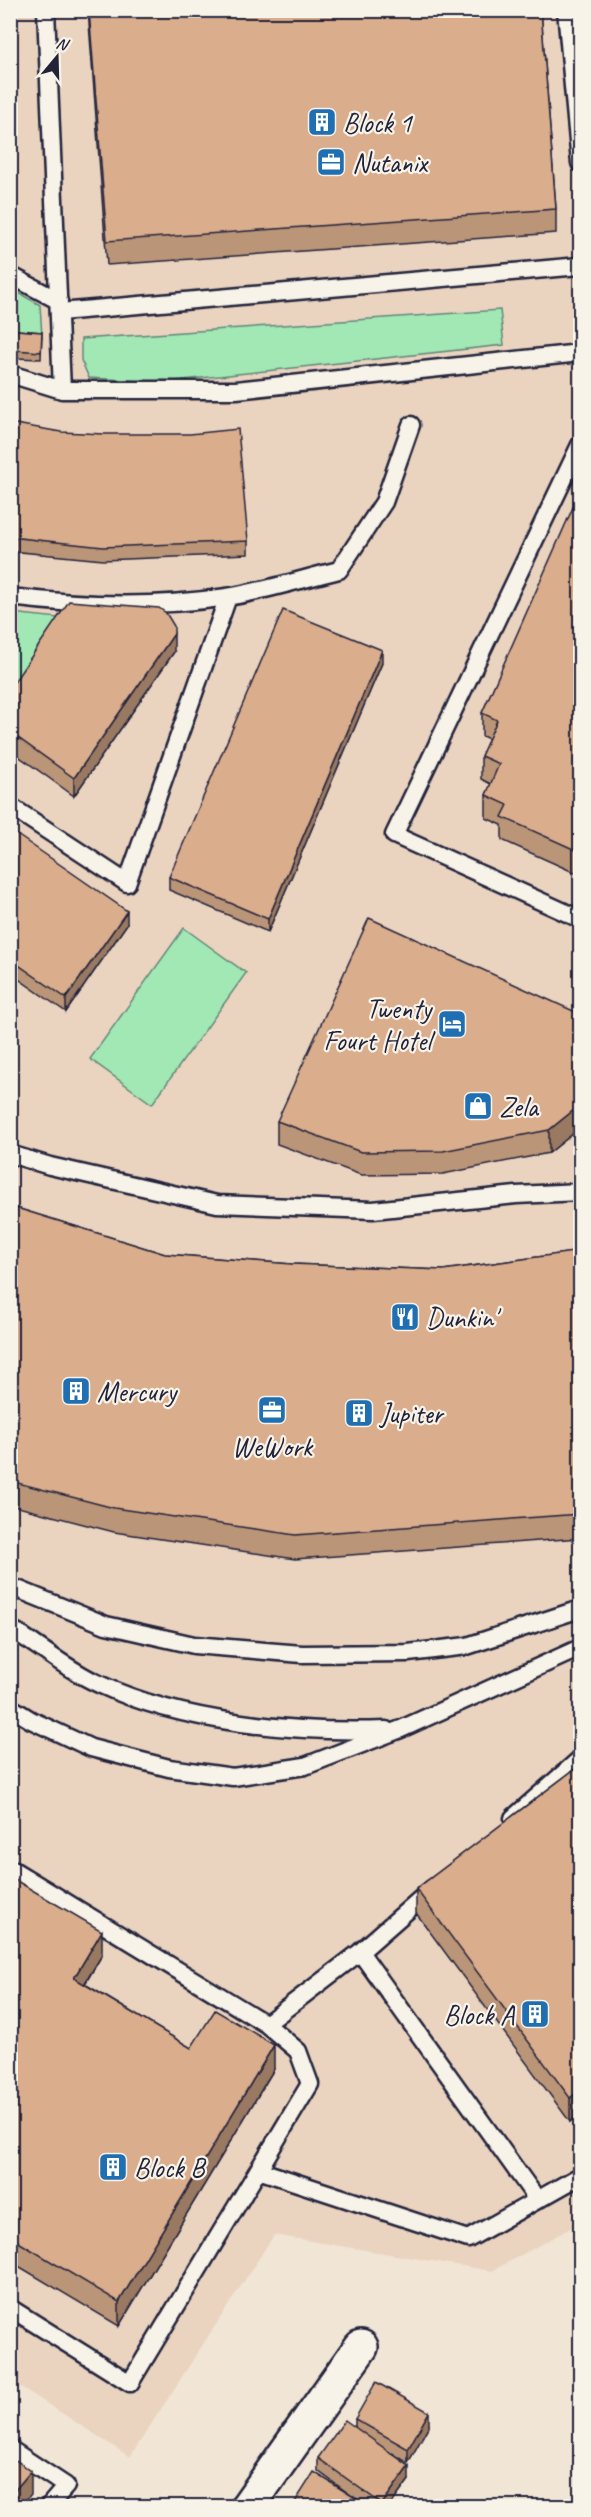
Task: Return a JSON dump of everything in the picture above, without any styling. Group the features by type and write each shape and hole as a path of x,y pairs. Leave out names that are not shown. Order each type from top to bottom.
{"street":[{"path":"248,2506 361,2347"}],"lane":[{"path":"46,10 62,390"},
{"path":"566,10 580,163"},
{"path":"10,275 60,307 580,266"},
{"path":"10,374 62,390 236,390 580,353"},
{"path":"10,597 57,603 156,605 228,597 339,570 384,502 411,425"},
{"path":"580,445 394,835 580,919"},
{"path":"10,806 127,883 228,597"},
{"path":"10,1154 50,1166 216,1204 373,1210 516,1195 580,1192"},
{"path":"10,1586 106,1625 194,1645 302,1654 408,1653 467,1646 580,1609"},
{"path":"10,1628 98,1684 142,1700 188,1712 290,1729 401,1730"},
{"path":"10,1707 31,1720 91,1748 169,1768 233,1777 305,1766 401,1730 580,1648"},
{"path":"501,1829 580,1759"},
{"path":"10,1868 266,2024 298,2051 310,2084 130,2384 10,2308"},
{"path":"266,2024 360,1952 448,1875"},
{"path":"360,1952 537,2199"},
{"path":"258,2170 468,2239 580,2176"},
{"path":"10,2449 66,2486 49,2506"}],"shaded area":[{"path":"10,11 580,11 580,2223 492,2271 274,2235 130,2457 10,2380"}],"green space":[{"path":"10,288 40,305 42,337 14,335 13,355 10,354"},
{"path":"500,310 504,345 164,382 89,378 81,360 81,339"},
{"path":"11,613 69,619 11,707"},
{"path":"184,928 246,973 152,1104 90,1059"}],"building":[{"name":"Block 1","path":"89,10 541,10 556,209 107,241"},
{"path":"16,330 42,332 41,352 15,350"},
{"path":"10,423 61,432 104,434 190,434 238,429 248,541 103,547 10,537"},
{"path":"578,496 580,497 580,852 502,817 508,805 486,795 499,764 481,756 497,720 482,713"},
{"path":"69,601 159,608 166,613 174,626 174,634 74,778 10,732 10,688"},
{"path":"283,610 382,650 268,919 169,877"},
{"path":"10,830 127,911 66,998 10,959"},
{"path":"369,918 580,1014 580,1105 549,1130 443,1151 361,1152 277,1121"},
{"name":"Jupiter","path":"10,1206 165,1254 292,1264 443,1270 580,1251 580,1514 295,1535 114,1508 10,1481"},
{"name":"Block A","path":"580,1765 580,2090 570,2098 416,1889"},
{"name":"Block B","path":"10,1877 102,1931 74,1978 191,2048 215,2010 274,2045 119,2302 10,2237"},
{"path":"376,2382 429,2412 408,2449 355,2419"},
{"path":"345,2420 409,2466 382,2504 318,2458"},
{"path":"10,2456 31,2471 10,2496"},
{"path":"314,2472 368,2506 293,2505"}],"place":[{"name":"Block 1","path":"322,122"},
{"name":"Nutanix","path":"331,162"},
{"name":"Twenty Fourt Hotel","path":"452,1024"},
{"name":"Zela","path":"478,1106"},
{"name":"Dunkin'","path":"405,1317"},
{"name":"Mercury","path":"76,1391"},
{"name":"WeWork","path":"272,1410"},
{"name":"Jupiter","path":"359,1413"},
{"name":"Block A","path":"535,2014"},
{"name":"Block B","path":"113,2167"}]}
